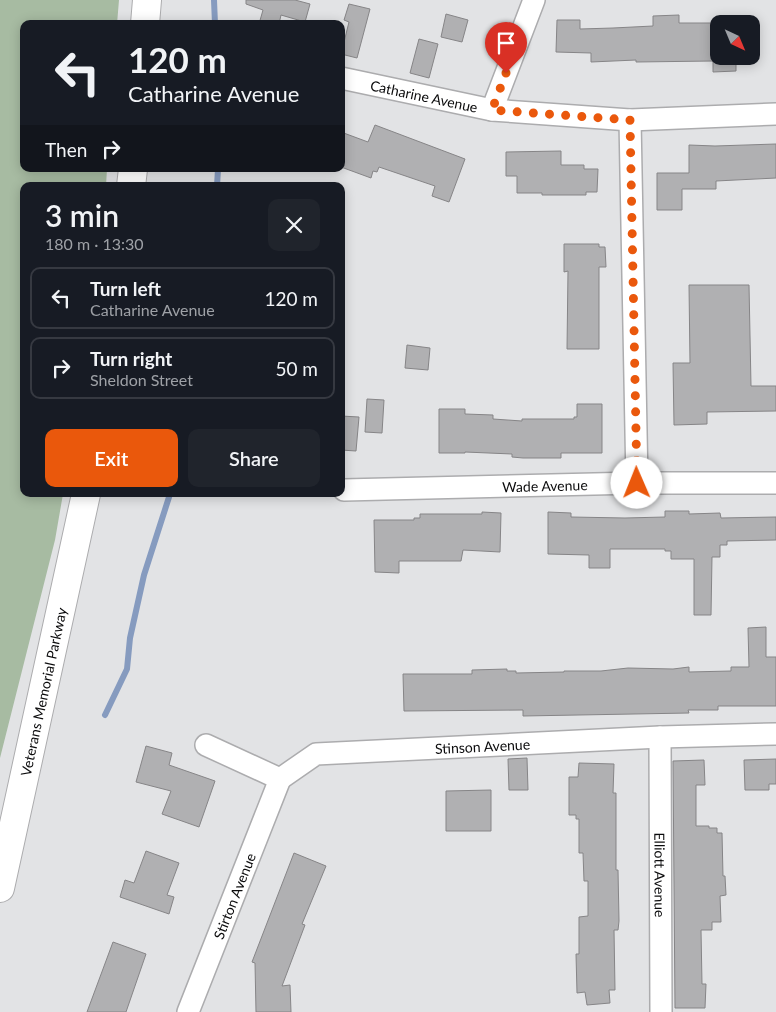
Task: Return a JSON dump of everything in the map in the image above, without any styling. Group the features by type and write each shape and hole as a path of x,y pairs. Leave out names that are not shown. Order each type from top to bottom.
{"main road":[{"path":"145,20 147,0"},
{"name":"Veterans Memorial Parkway","path":"0,888 85,497"}],"street":[{"path":"492,110 534,0"},
{"name":"Catharine Avenue","path":"345,79 492,110 630,120 776,114"},
{"path":"630,120 637,483"},
{"name":"Wade Avenue","path":"345,490 637,483 776,484"},
{"name":"Stinson Avenue","path":"280,779 316,754 660,737 776,734"},
{"name":"Elliott Avenue","path":"660,737 661,1012"},
{"path":"206,745 280,779"},
{"name":"Stirton Avenue","path":"188,1012 280,779"}],"green space":[{"path":"0,0 119,0 117,20 20,20 20,172 107,172 106,182 20,182 20,497 62,497 55,540 0,758"}],"building":[{"path":"246,0 295,0 310,4 306,20 281,15 280,20 260,20 263,10 246,4"},
{"path":"349,4 370,9 357,58 345,55 345,38 349,22 344,20"},
{"path":"446,14 468,20 462,42 441,37"},
{"path":"679,15 679,23 710,23 710,61 636,62 636,60 591,62 591,53 556,52 557,20 580,20 580,29 613,28 653,26 653,16"},
{"path":"419,39 438,44 429,78 410,73"},
{"path":"713,65 736,65 736,71 713,72"},
{"path":"375,125 465,159 449,202 432,196 435,186 379,167 377,172 373,171 371,178 345,168 345,133 368,142"},
{"path":"776,144 776,178 716,181 716,189 682,189 682,210 657,210 657,173 689,173 689,145"},
{"path":"561,151 561,165 584,165 584,169 598,169 597,192 586,192 586,195 517,193 517,176 506,176 506,152"},
{"path":"564,244 599,244 599,247 605,247 606,267 599,267 599,349 567,349 568,271 564,272"},
{"path":"689,285 749,285 751,386 776,386 776,411 707,412 707,424 674,425 673,363 690,363"},
{"path":"407,345 430,348 428,370 405,368"},
{"path":"367,399 384,400 382,433 365,432"},
{"path":"577,404 602,404 602,453 561,453 561,458 523,458 512,457 512,454 439,453 439,409 465,409 465,414 493,415 493,419 522,421 522,419 574,419 574,417 577,417"},
{"path":"345,416 359,417 356,451 345,450"},
{"path":"665,511 689,511 689,514 720,513 721,518 776,517 776,540 727,541 727,545 720,545 720,557 712,557 711,615 694,615 694,559 671,559 671,551 665,551 665,549 610,549 610,568 589,568 589,555 548,554 548,512 571,513 571,517 625,518 665,517"},
{"path":"482,512 501,513 500,552 463,550 461,561 399,561 399,573 375,572 374,520 414,520 414,518 420,518 420,514 482,514"},
{"path":"766,627 766,657 776,657 776,706 718,706 718,710 688,710 689,713 523,716 523,710 404,711 403,674 472,674 472,670 507,669 507,671 516,671 516,673 689,667 689,672 731,671 731,667 749,667 748,628"},
{"path":"146,746 172,753 169,765 215,781 199,827 162,814 171,791 136,782"},
{"path":"527,758 528,790 509,790 508,759"},
{"path":"776,759 776,784 769,784 769,790 745,790 744,760"},
{"path":"704,760 705,785 696,785 696,826 717,828 717,833 722,833 723,876 725,876 726,895 720,896 721,922 712,922 712,930 701,930 702,984 706,984 705,1008 675,1008 673,761"},
{"path":"579,763 614,764 613,793 616,793 616,870 618,870 619,921 618,930 614,930 615,990 609,990 610,1003 587,1005 585,992 577,993 576,954 579,954 579,917 588,916 588,881 584,881 583,853 579,853 579,819 576,819 576,815 569,815 569,777 578,777"},
{"path":"491,790 491,831 446,831 446,791"},
{"path":"146,851 179,863 167,895 174,897 169,914 120,897 125,880 134,883"},
{"path":"294,853 326,866 302,924 305,925 282,986 290,985 291,1012 256,1012 255,963 252,962"},
{"path":"113,942 146,954 126,1012 87,1012"}],"waterway":[{"path":"214,0 215,20"},
{"path":"217,182 218,172"},
{"path":"105,715 127,669 130,638 144,575 169,497"}],"route":[{"path":"506,73 492,110 630,120 637,483"}]}
